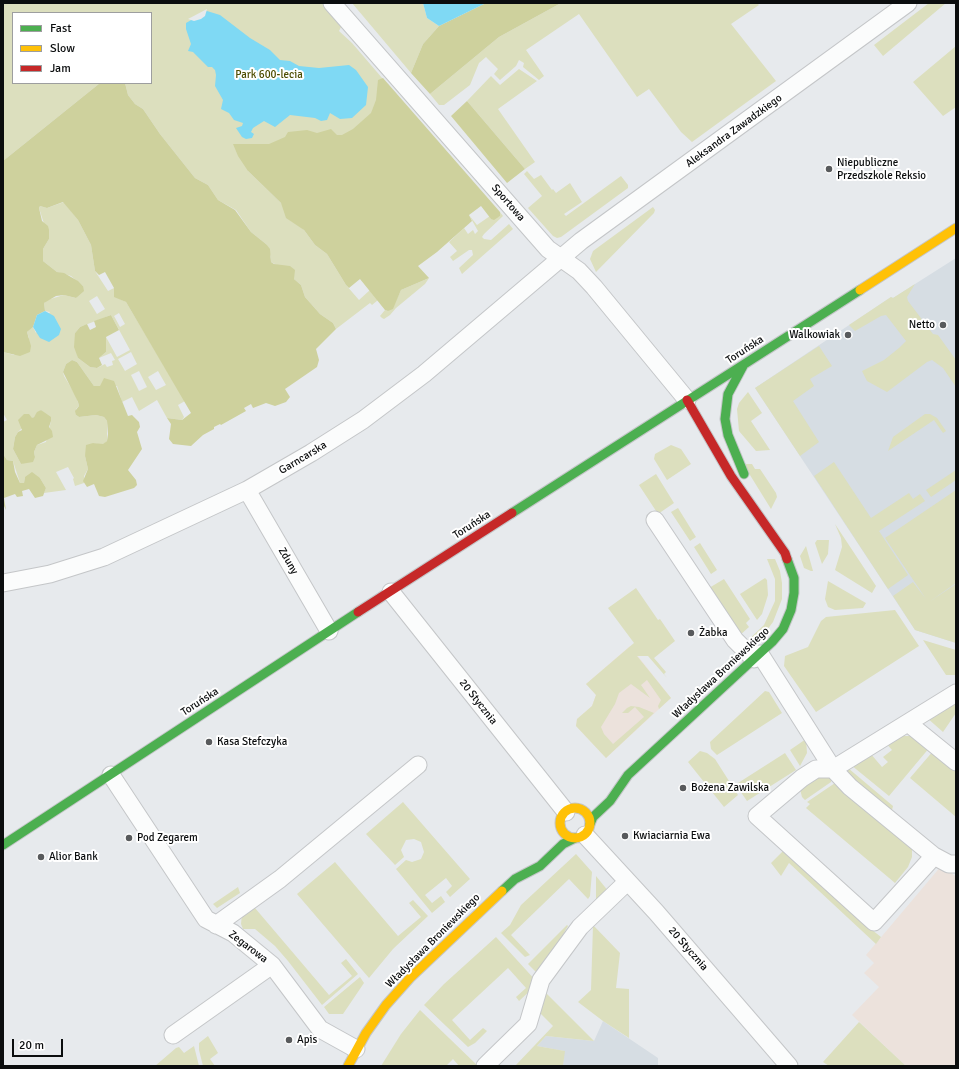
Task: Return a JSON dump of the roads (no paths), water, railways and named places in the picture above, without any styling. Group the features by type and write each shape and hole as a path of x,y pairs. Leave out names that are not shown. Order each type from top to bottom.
{"street":[{"name":"Sportowa","path":"332,3 548,249 579,271 594,287 687,400"},
{"name":"Aleksandra Zawadzkiego","path":"561,258 581,241 908,3"},
{"name":"Toruńska","path":"3,845 329,631 392,592 687,400 956,228"},
{"name":"Garncarska","path":"3,583 50,574 104,557 247,490 311,453 368,416 424,374 561,258"},
{"name":"Władysława Broniewskiego","path":"745,364 735,379 728,394 725,410 726,428 736,456 768,528"},
{"name":"Władysława Broniewskiego","path":"515,879 540,866 563,844 583,832 593,817 610,801 628,775 757,656 783,629 791,610 794,593 794,578 785,553 731,476 687,400"},
{"name":"Zduny","path":"247,490 329,631"},
{"path":"656,520 735,640 757,656 833,769 850,787 934,856 949,864 956,864"},
{"name":"20 Stycznia","path":"392,592 567,814"},
{"path":"934,856 874,922 757,816 816,769 833,769 956,694"},
{"path":"908,723 956,762"},
{"path":"111,775 211,922 280,879 418,765"},
{"name":"Władysława Broniewskiego","path":"607,787 628,775"},
{"path":"553,834 567,814 586,803"},
{"path":"586,812 583,832 564,833 567,814 586,812"},
{"name":"20 Stycznia","path":"583,832 627,882 656,912 789,1066"},
{"name":"Władysława Broniewskiego","path":"348,1066 356,1049 386,1005 410,978 515,879 526,861"},
{"path":"485,1066 528,1024 541,980 580,926 627,882"},
{"name":"Zegarowa","path":"211,922 233,933 272,965 320,1029 356,1049"},
{"path":"173,1035 272,965"}],"water":[{"path":"423,3 486,3 439,26 427,18"},
{"path":"207,11 220,15 250,38 270,50 280,60 290,61 299,66 319,68 349,65 356,70 368,87 366,105 352,118 340,119 330,113 327,120 321,121 315,118 290,115 275,127 264,121 253,128 251,132 254,134 252,138 246,139 242,137 236,128 242,126 243,123 234,120 229,113 221,109 223,100 215,86 215,70 212,67 208,67 193,52 188,51 191,44 186,29 186,23"},
{"path":"45,311 54,316 61,329 59,335 49,342 40,338 33,327 37,315"}],"place":[{"name":"Niepubliczne Przedszkole Reksio","path":"829,169"},
{"name":"Netto","path":"943,325"},
{"name":"Walkowiak","path":"848,335"},
{"name":"Żabka","path":"691,633"},
{"name":"Kasa Stefczyka","path":"209,742"},
{"name":"Bożena Zawilska","path":"683,788"},
{"name":"Kwiaciarnia Ewa","path":"625,836"},
{"name":"Pod Zegarem","path":"129,838"},
{"name":"Alior Bank","path":"41,857"},
{"name":"Apis","path":"289,1040"}],"park label":[{"name":"Park 600-lecia","path":"269,75"}]}
